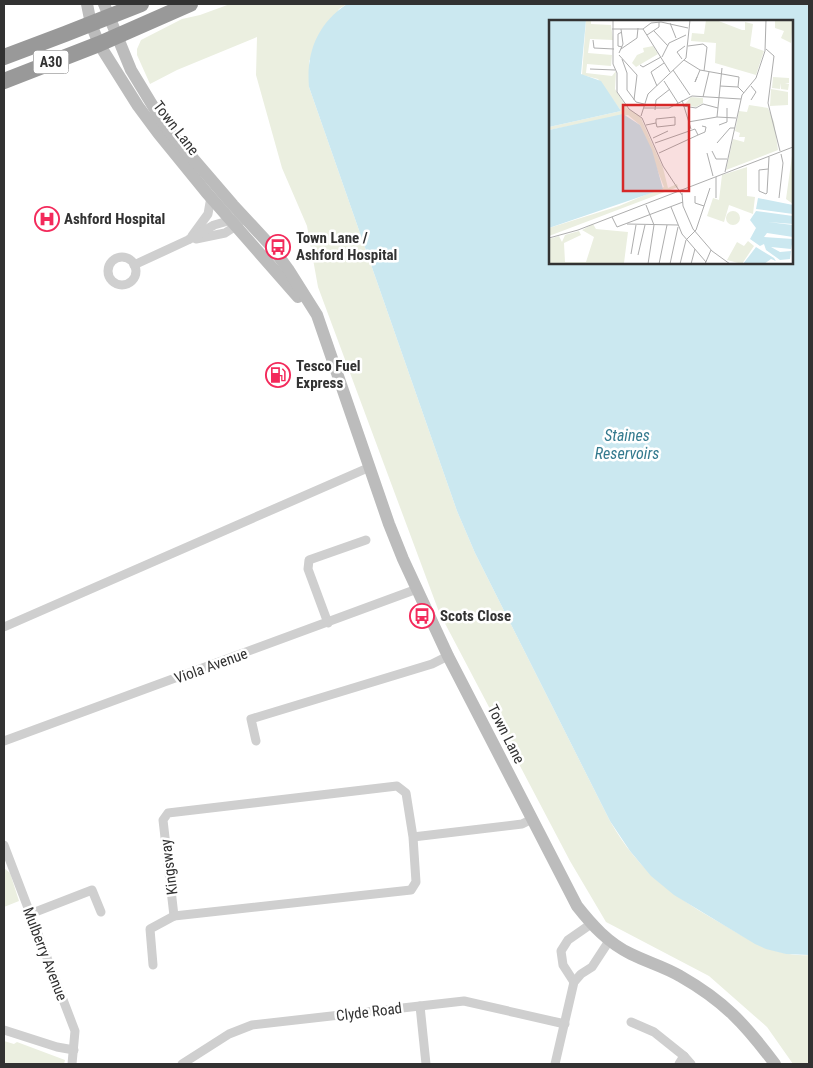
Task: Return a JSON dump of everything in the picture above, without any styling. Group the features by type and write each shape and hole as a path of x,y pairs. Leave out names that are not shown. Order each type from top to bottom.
{"highway":[{"name":"A30","path":"4,57 91,24 107,10 141,4"},
{"name":"A30","path":"4,81 99,44 190,4"}],"main road":[{"name":"Town Lane","path":"87,4 91,24 99,44 111,65 158,133 211,197 237,221"},
{"name":"Town Lane","path":"107,10 131,70 165,126 237,221 294,291 311,319 322,332 390,524 417,589 448,656 577,906 591,924 609,941 629,953 678,974 720,1002 754,1036 775,1064"}],"street":[{"path":"188,240 208,214 211,197"},
{"path":"134,264 188,240 225,233 237,221"},
{"path":"4,627 370,466"},
{"path":"328,622 308,569 309,560 366,540"},
{"name":"Viola Avenue","path":"4,741 417,589"},
{"path":"256,741 251,719 432,664 448,656"},
{"name":"Kingsway","path":"397,786 406,793 413,837 416,882 411,890 174,916 163,820 168,813 397,786"},
{"path":"413,837 522,824 532,819"},
{"name":"Mulberry Avenue","path":"4,845 6,857 75,1031 72,1064"},
{"path":"30,914 92,890 101,912"},
{"path":"153,965 150,928 174,916"},
{"path":"574,982 563,965 561,951 568,940 591,924"},
{"path":"555,1064 574,982 581,974 592,967 609,941"},
{"name":"Clyde Road","path":"182,1064 229,1034 252,1025 464,1001 565,1024"},
{"path":"420,1006 426,1064"},
{"path":"631,1022 654,1032 682,1060 691,1064"},
{"path":"4,1030 57,1047 74,1050"}],"shaded area":[{"path":"230,4 347,4 339,9 309,61 309,87 457,511 475,553 610,821 633,855 659,882 706,915 744,937 775,951 809,955 809,1064 793,1064 767,1027 709,976 606,922 570,861 439,612 318,287 307,226 282,168 256,75 257,37 177,70 150,84 137,55 137,49 141,40 182,19 200,15"},
{"path":"4,868 10,873 19,901 4,907"},
{"path":"4,1041 14,1044 17,1042 65,1060 64,1064 4,1064"}],"water":[{"name":"Staines Reservoirs","path":"347,4 809,4 809,955 786,954 766,949 674,895 651,876 630,851 610,821 475,553 457,511 309,87 309,62 312,51 321,30"}],"place":[{"name":"Ashford Hospital","path":"47,219"},
{"name":"Town Lane / Ashford Hospital","path":"278,247"},
{"name":"Tesco Fuel Express","path":"278,375"},
{"name":"Scots Close","path":"422,616"}]}
